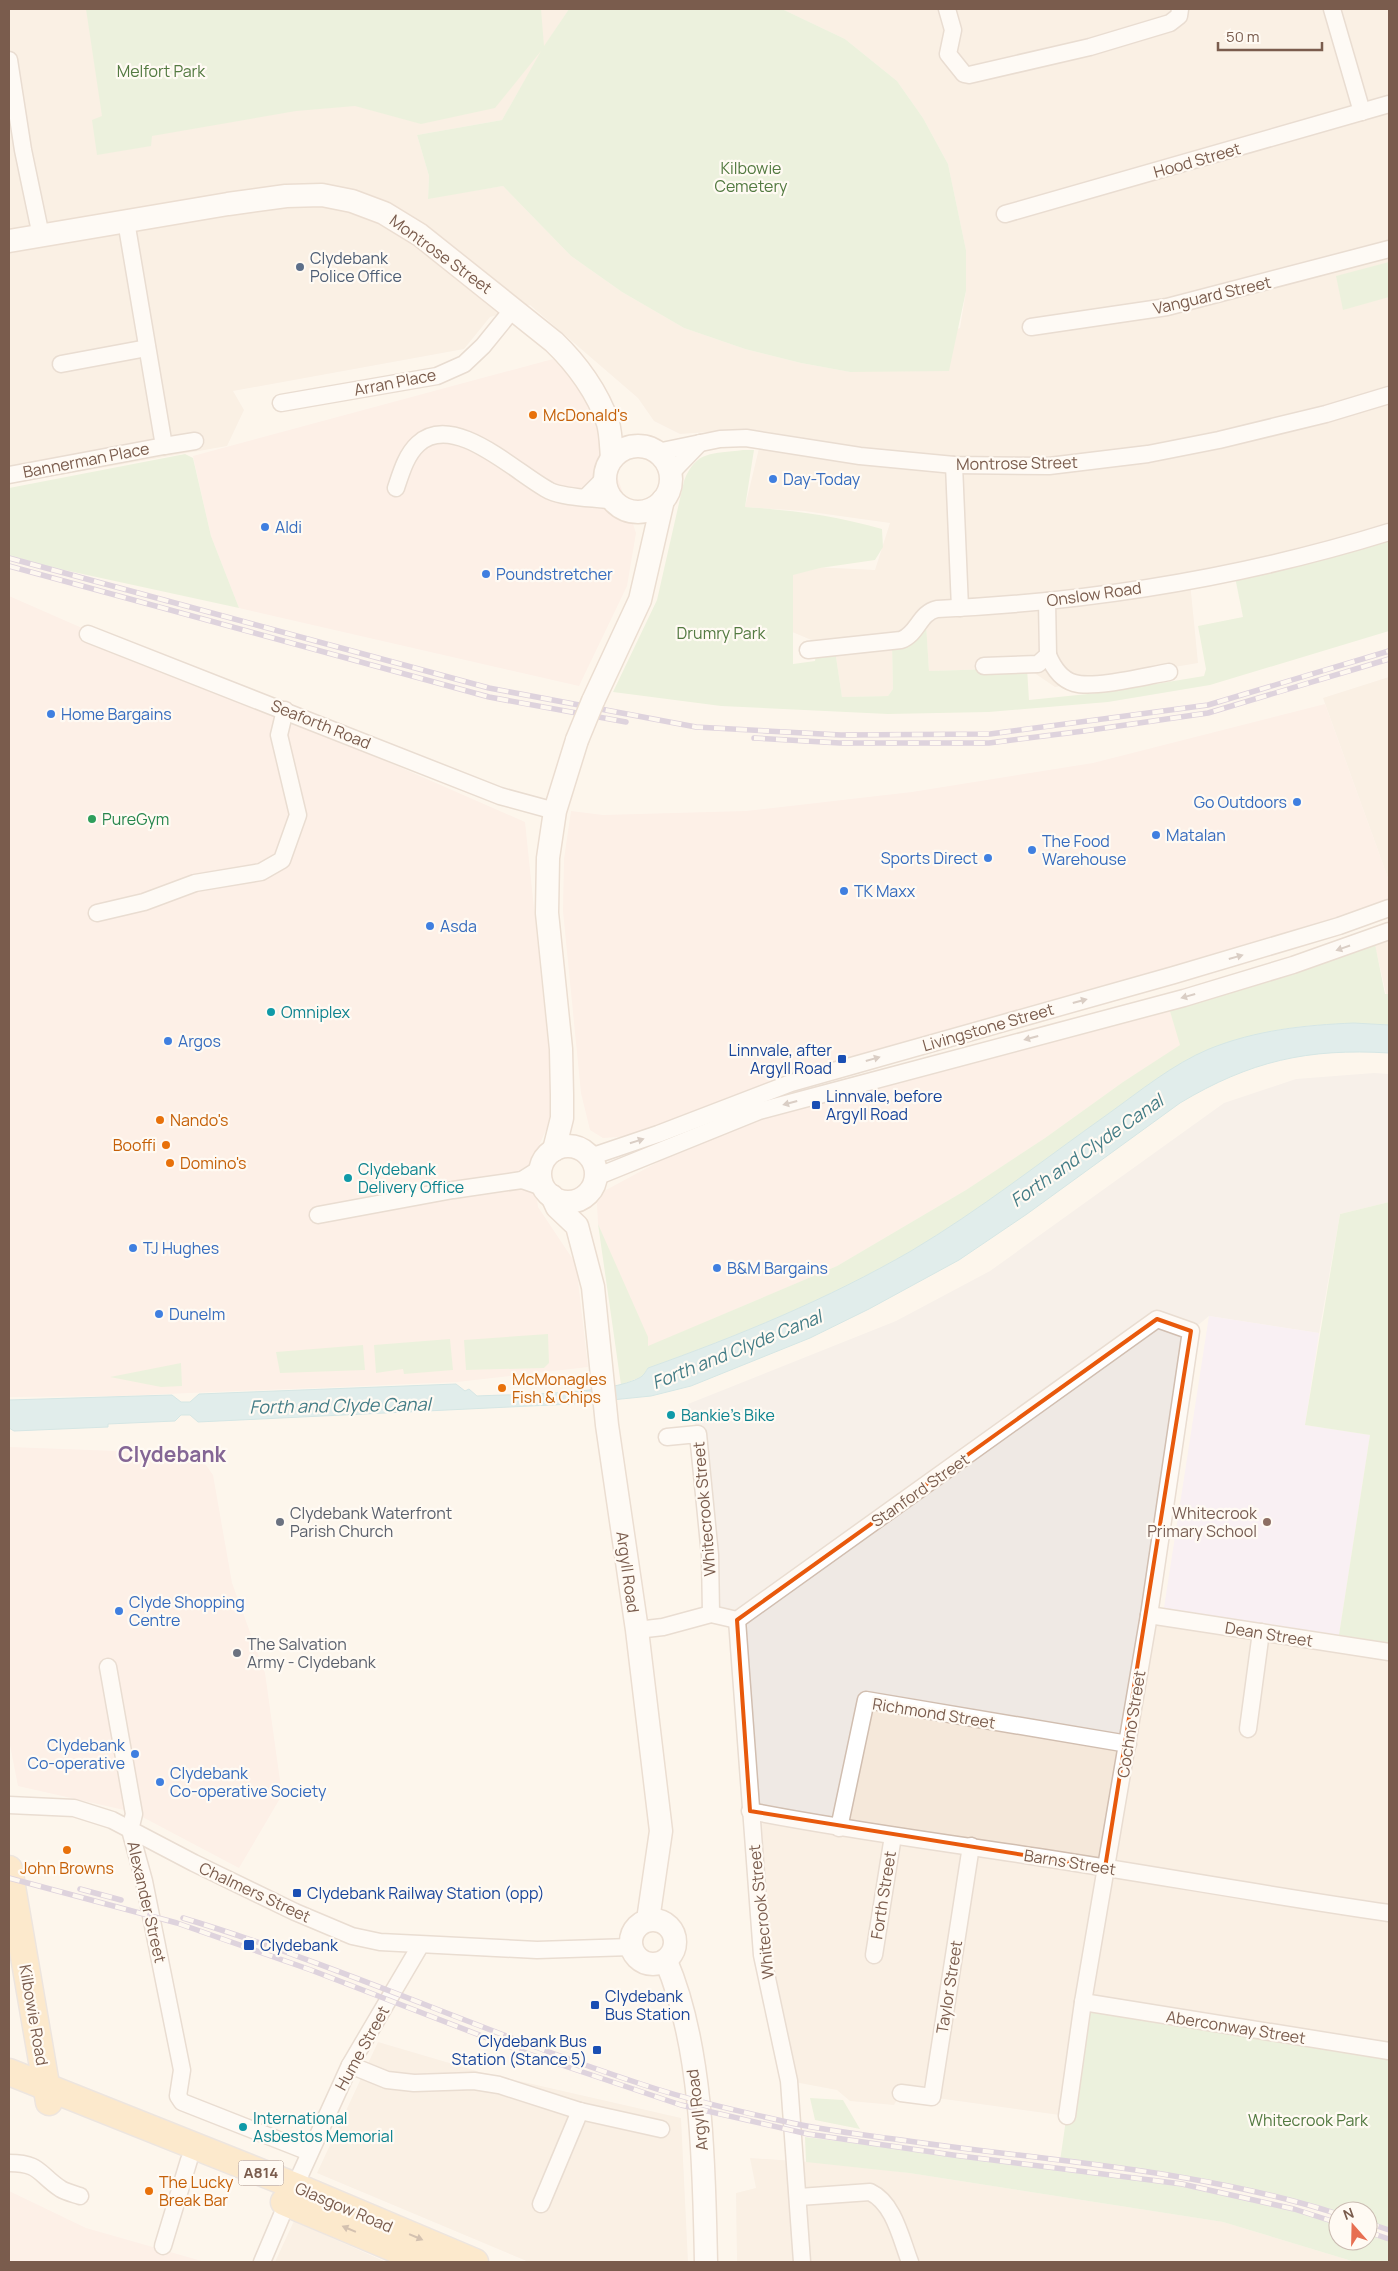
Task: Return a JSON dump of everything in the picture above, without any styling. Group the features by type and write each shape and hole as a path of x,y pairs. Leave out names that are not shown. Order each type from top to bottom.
{"main road":[{"name":"Kilbowie Road","path":"9,1868 48,2095"},
{"name":"A814","path":"9,2072 48,2095"},
{"name":"A814","path":"9,2087 48,2095"},
{"name":"Glasgow Road","path":"48,2095 189,2160 475,2262"},
{"name":"Glasgow Road","path":"48,2095 291,2195 426,2262"}],"street":[{"path":"947,9 952,30 948,54 964,74 969,75 1082,49 1170,23 1179,16 1180,9"},
{"path":"1332,9 1362,112"},
{"path":"9,68 23,150 41,236"},
{"name":"Hood Street","path":"1005,214 1389,104"},
{"name":"Montrose Street","path":"9,242 126,221 286,196 322,195 352,201 384,213 420,235 513,309 573,360 593,392 608,424 609,468"},
{"name":"Bannerman Place","path":"126,221 164,446"},
{"name":"Vanguard Street","path":"1031,327 1167,307 1217,296 1389,249"},
{"name":"Arran Place","path":"281,403 437,376 464,364 483,346 513,309"},
{"path":"61,364 148,348"},
{"name":"Montrose Street","path":"608,424 648,449 720,439 746,438 828,452 954,464 1049,466 1148,454 1228,438 1326,414 1389,395"},
{"path":"396,488 405,463 418,444 429,437 446,435 461,436 486,448 514,469 552,492 587,496 644,511 655,507 664,500"},
{"name":"Bannerman Place","path":"9,475 195,441"},
{"path":"671,473 700,443"},
{"path":"577,1226 557,1207 548,1175 562,1118 561,1049 547,913 548,858 555,811 577,740 640,600 653,538 671,482 671,473 666,461 648,449 620,452 587,496"},
{"path":"954,464 960,608"},
{"path":"609,468 610,495 624,506 653,538"},
{"name":"Onslow Road","path":"808,650 900,640 909,637 930,610 1047,600 1172,582 1326,550 1389,532"},
{"path":"1047,600 1048,655 1054,668 1073,682 1101,682 1169,672"},
{"name":"Seaforth Road","path":"88,634 500,796 555,811"},
{"path":"984,666 1038,664 1048,655"},
{"path":"97,913 144,902 170,890 195,883 260,872 282,860 298,815 279,735 285,710"},
{"name":"Livingstone Street","path":"589,1161 791,1083 1174,975 1339,926 1389,908"},
{"name":"Livingstone Street","path":"589,1161 759,1111 1184,998 1293,966 1389,931"},
{"path":"548,1175 561,1201 581,1198 594,1186 589,1161 562,1118"},
{"path":"318,1215 548,1175 568,1146 589,1161"},
{"name":"Argyll Road","path":"581,1198 577,1226 593,1288 607,1425 637,1630 661,1832 648,1920"},
{"name":"Stanford Street","path":"737,1620 1157,1319 1191,1331"},
{"name":"Cochno Street","path":"1067,2116 1084,2002 1149,1615 1191,1331"},
{"name":"Whitecrook Street","path":"667,1437 698,1434 710,1555 711,1614"},
{"path":"637,1630 663,1627 711,1614 737,1620"},
{"name":"Dean Street","path":"1149,1615 1389,1652"},
{"name":"Whitecrook Street","path":"737,1620 762,1955 790,2081 802,2262"},
{"path":"1248,1729 1261,1632"},
{"name":"Alexander Street","path":"108,1667 134,1814 130,1830 144,1881 182,2070 178,2096 182,2102 212,2115 309,2152"},
{"name":"Richmond Street","path":"839,1828 866,1700 1128,1744"},
{"name":"Chalmers Street","path":"9,1804 74,1808 112,1820 241,1887 352,1936 380,1942 420,1946 537,1950 631,1946"},
{"name":"Barns Street","path":"750,1811 839,1828 971,1846 1237,1891 1389,1913"},
{"name":"Forth Street","path":"874,1955 893,1836"},
{"name":"Taylor Street","path":"901,2093 932,2097 971,1846"},
{"path":"648,1920 665,1923 675,1937 675,1946 666,1961 658,1964 649,1965 640,1961 631,1946 634,1930 648,1920"},
{"name":"Hume Street","path":"262,2262 309,2152 350,2064 420,1946"},
{"name":"Argyll Road","path":"666,1961 676,1983 686,2023 694,2080 702,2145 706,2262"},
{"name":"Aberconway Street","path":"1084,2002 1389,2051"},
{"path":"350,2064 387,2080 414,2082 474,2081 499,2085 580,2111 661,2129"},
{"path":"541,2204 580,2111"},
{"path":"163,2246 189,2160"},
{"path":"9,2163 25,2163 43,2172 61,2189 80,2196"},
{"path":"799,2197 870,2192 877,2195 887,2205 910,2262"}],"highlighted area":[{"path":"1157,1319 1191,1331 1105,1868 750,1811 737,1620"}],"shaded area":[{"path":"9,9 569,9 544,47 502,120 417,135 429,176 428,198 503,186 571,256 622,292 684,328 745,349 801,363 850,372 960,328 966,291 966,250 948,164 923,118 897,81 845,39 782,9 1389,9 1389,528 1324,546 1189,572 1198,663 1055,687 1027,668 929,671 926,624 892,646 893,689 888,696 842,697 835,650 790,631 793,566 875,570 890,523 804,511 745,507 761,440 720,439 708,432 680,434 654,421 638,398 530,305 490,317 464,349 233,391 244,410 227,446 9,484"},
{"path":"553,359 583,391 602,430 636,533 627,586 579,686 239,608 211,536 193,456"},
{"path":"9,596 525,822 555,1110 532,1161 538,1207 576,1264 588,1367 457,1382 118,1396 9,1397"},
{"path":"1389,677 1389,881 1323,698"},
{"path":"1325,704 1389,881 1389,908 910,1048 658,1134 603,1138 590,1130 581,1093 563,911 564,859 571,811 603,815 746,811 912,792 1093,763"},
{"path":"1389,932 1389,994 1386,994 1373,937"},
{"path":"1167,1002 1181,1045 1123,1082 1045,1138 966,1190 837,1266 647,1347 598,1224 597,1203 606,1190 727,1125"},
{"path":"1374,1073 1389,1074 1389,1202 1340,1214 1319,1333 1209,1316 1191,1331 1128,1744 866,1700 839,1828 750,1811 737,1620 711,1614 698,1434 688,1404 896,1321 990,1271 1224,1103 1296,1079"},
{"name":"Whitecrook Primary School","path":"1209,1316 1319,1333 1305,1425 1370,1435 1339,1635 1164,1608"},
{"path":"9,1447 198,1454 213,1475 232,1583 265,1673 282,1795 239,1868 133,1812 18,1786 9,1740"},
{"path":"1149,1615 1389,1652 1389,2051 1067,2116 901,2093 894,2105 850,2101 837,2090 789,2081 762,1955 750,1811 866,1700"},
{"path":"378,2042 480,2072 681,2118 688,2262 529,2262 317,2173"},
{"path":"750,2158 841,2164 909,2173 1223,2222 1355,2262 737,2262 736,2193 756,2188"},
{"path":"9,2191 86,2228 205,2262 9,2262"},
{"path":"294,2221 386,2262 275,2262"}],"green space":[{"name":"Kilbowie Cemetery","path":"86,9 541,9 544,46 569,9 782,9 845,39 897,81 923,118 948,164 966,250 966,291 949,371 850,372 801,363 745,349 684,328 622,292 571,256 503,186 428,199 429,176 417,135 502,120 541,51 495,108 421,124 355,106 296,111 152,136 151,146 97,155 92,120 102,116"},
{"path":"1389,262 1389,297 1343,310 1336,276"},
{"name":"Drumry Park","path":"754,450 745,507 815,514 882,529 883,547 875,560 820,568 793,575 793,664 815,661 816,653 835,650 842,697 888,696 893,689 892,646 926,623 929,671 1027,668 1029,700 1107,692 1204,676 1206,669 1198,626 1243,617 1235,577 1389,536 1389,631 1210,685 1108,702 989,712 888,714 721,706 613,692 657,600 684,481 689,471 694,464 706,455"},
{"path":"185,454 193,458 211,536 239,608 9,558 9,488"},
{"path":"1375,944 1385,994 1389,994 1389,1025 1320,1025 1275,1030 1231,1042 1195,1056 1156,1080 986,1203 911,1251 815,1301 749,1330 648,1368 643,1376 621,1385 598,1224 648,1337 648,1346 837,1266 966,1190 1180,1045 1169,1008"},
{"path":"1389,1202 1389,1643 1339,1635 1370,1435 1305,1425 1340,1214"},
{"path":"548,1334 549,1363 544,1368 466,1370 464,1340"},
{"path":"450,1339 453,1370 404,1374 403,1369 376,1373 374,1345"},
{"path":"363,1345 365,1370 280,1373 276,1352"},
{"path":"181,1363 182,1386 161,1387 110,1377"},
{"name":"Whitecrook Park","path":"1083,2002 1389,2051 1389,2230 1378,2226 1378,2201 1328,2201 1328,2211 1296,2200 1183,2176 1060,2161"},
{"path":"810,2098 843,2100 860,2129 815,2120"},
{"path":"805,2137 1182,2184 1294,2209 1328,2220 1328,2251 1378,2251 1378,2235 1389,2239 1389,2262 1355,2262 1223,2222 909,2173 806,2162"}],"water":[{"name":"Forth and Clyde Canal","path":"1354,1023 1389,1025 1389,1053 1332,1053 1306,1056 1280,1060 1231,1077 1180,1103 1027,1214 959,1260 869,1309 810,1338 691,1386 651,1396 572,1404 198,1422 190,1415 181,1415 175,1421 108,1424 108,1427 14,1431 9,1428 9,1400 172,1395 181,1402 190,1402 199,1394 456,1384 465,1391 469,1389 477,1396 586,1390 627,1383 641,1377 648,1368 749,1330 815,1301 911,1251 987,1202 1157,1078 1196,1055 1245,1037 1263,1033 1317,1025"}],"railway":[{"path":"9,558 489,688 696,727 841,735 990,734 1208,705 1389,651"},
{"path":"9,566 489,697 626,722"},
{"path":"754,738 840,743 989,743 1208,713 1389,659"},
{"path":"9,1878 177,1923 311,1970 526,2053 681,2105 808,2134 953,2155 1182,2184 1294,2209 1328,2220"},
{"path":"80,1889 121,1900"},
{"path":"183,1918 299,1957 526,2044 659,2090 714,2105 827,2130 1173,2176 1284,2198 1328,2211"},
{"path":"1378,2226 1389,2230"},
{"path":"1378,2235 1389,2239"}],"place":[{"name":"Clydebank Police Office","path":"300,267"},
{"name":"McDonald's","path":"533,415"},
{"name":"Day-Today","path":"773,479"},
{"name":"Aldi","path":"265,527"},
{"name":"Poundstretcher","path":"486,574"},
{"name":"Home Bargains","path":"51,714"},
{"name":"Go Outdoors","path":"1297,802"},
{"name":"PureGym","path":"92,819"},
{"name":"Matalan","path":"1156,835"},
{"name":"The Food Warehouse","path":"1032,850"},
{"name":"Sports Direct","path":"988,858"},
{"name":"TK Maxx","path":"844,891"},
{"name":"Asda","path":"430,926"},
{"name":"Omniplex","path":"271,1012"},
{"name":"Argos","path":"168,1041"},
{"name":"Linnvale, after Argyll Road","path":"842,1059"},
{"name":"Linnvale, before Argyll Road","path":"816,1105"},
{"name":"Nando's","path":"160,1120"},
{"name":"Booffi","path":"166,1145"},
{"name":"Domino's","path":"170,1163"},
{"name":"Clydebank Delivery Office","path":"348,1178"},
{"name":"TJ Hughes","path":"133,1248"},
{"name":"B&M Bargains","path":"717,1268"},
{"name":"Dunelm","path":"159,1314"},
{"name":"McMonagles Fish & Chips","path":"502,1388"},
{"name":"Bankie's Bike","path":"671,1415"},
{"name":"Clydebank Waterfront Parish Church","path":"280,1522"},
{"name":"Whitecrook Primary School","path":"1267,1522"},
{"name":"Clyde Shopping Centre","path":"119,1611"},
{"name":"The Salvation Army - Clydebank","path":"237,1653"},
{"name":"Clydebank Co-operative","path":"135,1754"},
{"name":"Clydebank Co-operative Society","path":"160,1782"},
{"name":"John Browns","path":"67,1850"},
{"name":"Clydebank Railway Station (opp)","path":"297,1893"},
{"name":"Clydebank","path":"249,1945"},
{"name":"Clydebank Bus Station","path":"595,2005"},
{"name":"Clydebank Bus Station (Stance 5)","path":"597,2050"},
{"name":"International Asbestos Memorial","path":"243,2127"},
{"name":"The Lucky Break Bar","path":"149,2191"}],"district":[{"name":"Clydebank","path":"172,1455"}],"park label":[{"name":"Melfort Park","path":"161,71"}]}
